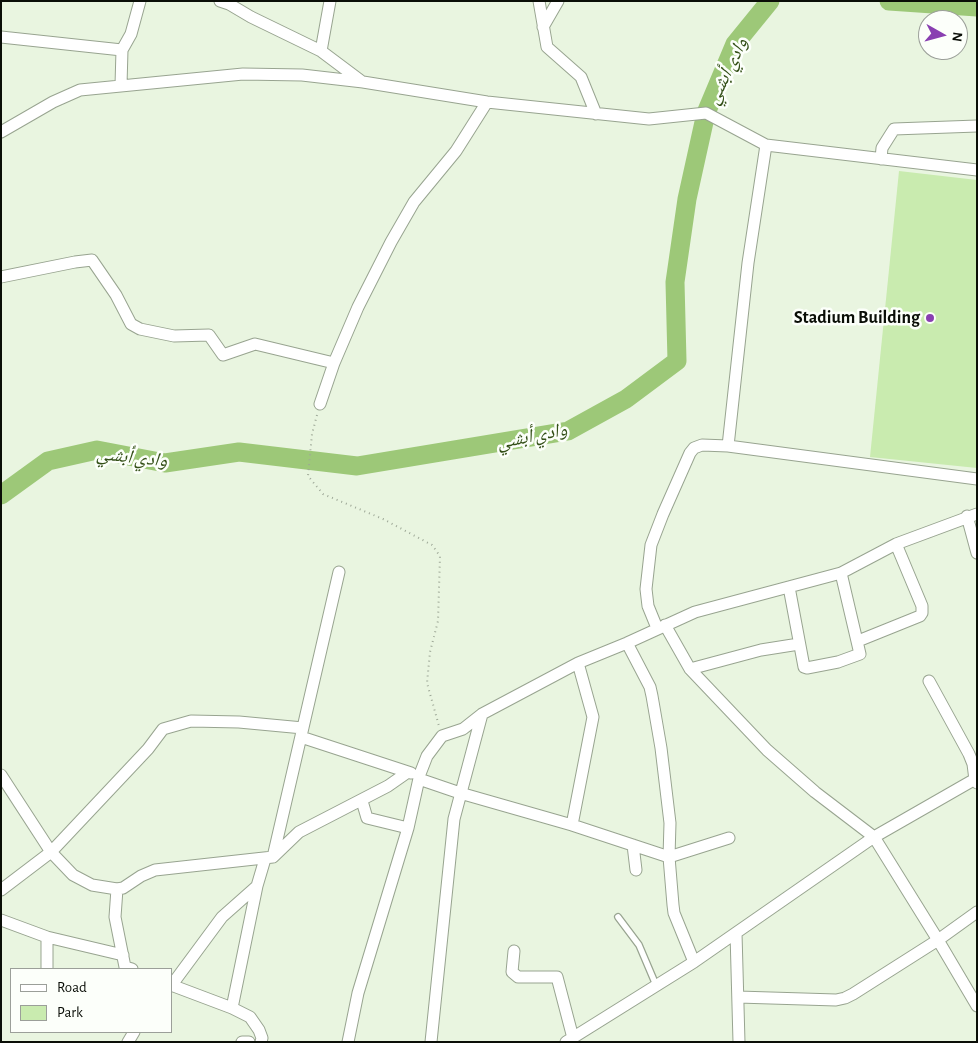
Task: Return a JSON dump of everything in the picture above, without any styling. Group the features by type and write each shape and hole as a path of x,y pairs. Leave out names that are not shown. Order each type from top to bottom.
{"street":[{"path":"121,85 122,50 131,34 140,1"},
{"path":"220,1 321,52 363,82"},
{"path":"321,52 330,1"},
{"path":"539,1 547,47 581,77 596,114"},
{"path":"542,27 558,1"},
{"path":"1,37 122,50"},
{"path":"1,132 53,102 80,90 243,74 302,75 363,82 487,102 649,119 706,113 766,145 977,170"},
{"path":"320,404 334,364 358,307 391,242 414,202 456,151 487,102"},
{"path":"881,159 882,148 894,129 977,126"},
{"path":"728,446 748,263 766,145"},
{"path":"1,277 92,260 116,295 130,324 140,329 174,336 209,335 223,355 256,344 334,364"},
{"path":"977,479 728,446 702,445 694,448 690,453 663,514 651,545 646,589 648,606 690,668 781,762 815,792 874,837 977,1006"},
{"path":"348,1042 358,993 408,828 419,776 427,756 442,736 463,729 482,714 578,663 695,612 734,600 841,573 896,544 972,515 977,553"},
{"path":"858,641 920,616 922,613 922,606 896,544"},
{"path":"232,1008 257,886 269,858 302,733 339,572"},
{"path":"789,587 802,665 807,668 838,662 860,654 841,573"},
{"path":"627,643 650,687 652,696 670,823 670,857 674,913 694,962"},
{"path":"690,668 761,650 799,644"},
{"path":"572,825 593,717 578,663"},
{"path":"514,950 512,972 518,977 558,977 570,1040 694,962 874,837 976,780 969,754 929,681"},
{"path":"432,1042 453,828 460,793 482,714"},
{"path":"1,890 51,852 148,749 163,729 191,721 239,722 302,733 460,793 572,825 670,857 729,838"},
{"path":"1,775 51,852 73,875 92,885 117,889 155,870 269,858 299,832 362,801 408,772"},
{"path":"362,801 367,818 408,828"},
{"path":"633,846 636,870"},
{"path":"257,886 222,917 172,986 232,1008 250,1017 259,1030 261,1042"},
{"path":"117,889 115,916 125,967 128,968"},
{"path":"738,998 836,1000 845,998 938,940 977,912"},
{"path":"1,920 47,937 123,955"},
{"path":"736,933 739,1042"},
{"path":"47,937 47,968"},
{"path":"242,1042 249,1042"}],"lane":[{"path":"618,917 639,945 656,985"}],"path":[{"path":"320,404 312,434 308,476 322,494 383,519 424,540 432,545 440,556 438,621 430,652 427,682 442,736"}],"green space":[{"name":"Stadium Building","path":"899,171 977,180 977,468 870,457"}],"waterway":[{"name":"وادي أبشي","path":"1,495 48,461 97,450 165,463 239,452 357,466 568,431 626,399 677,361 675,282 687,199 706,113 735,44 770,1"},
{"name":"وادي أبشي","path":"889,1 977,7"}],"place":[{"name":"Stadium Building","path":"930,318"}]}
